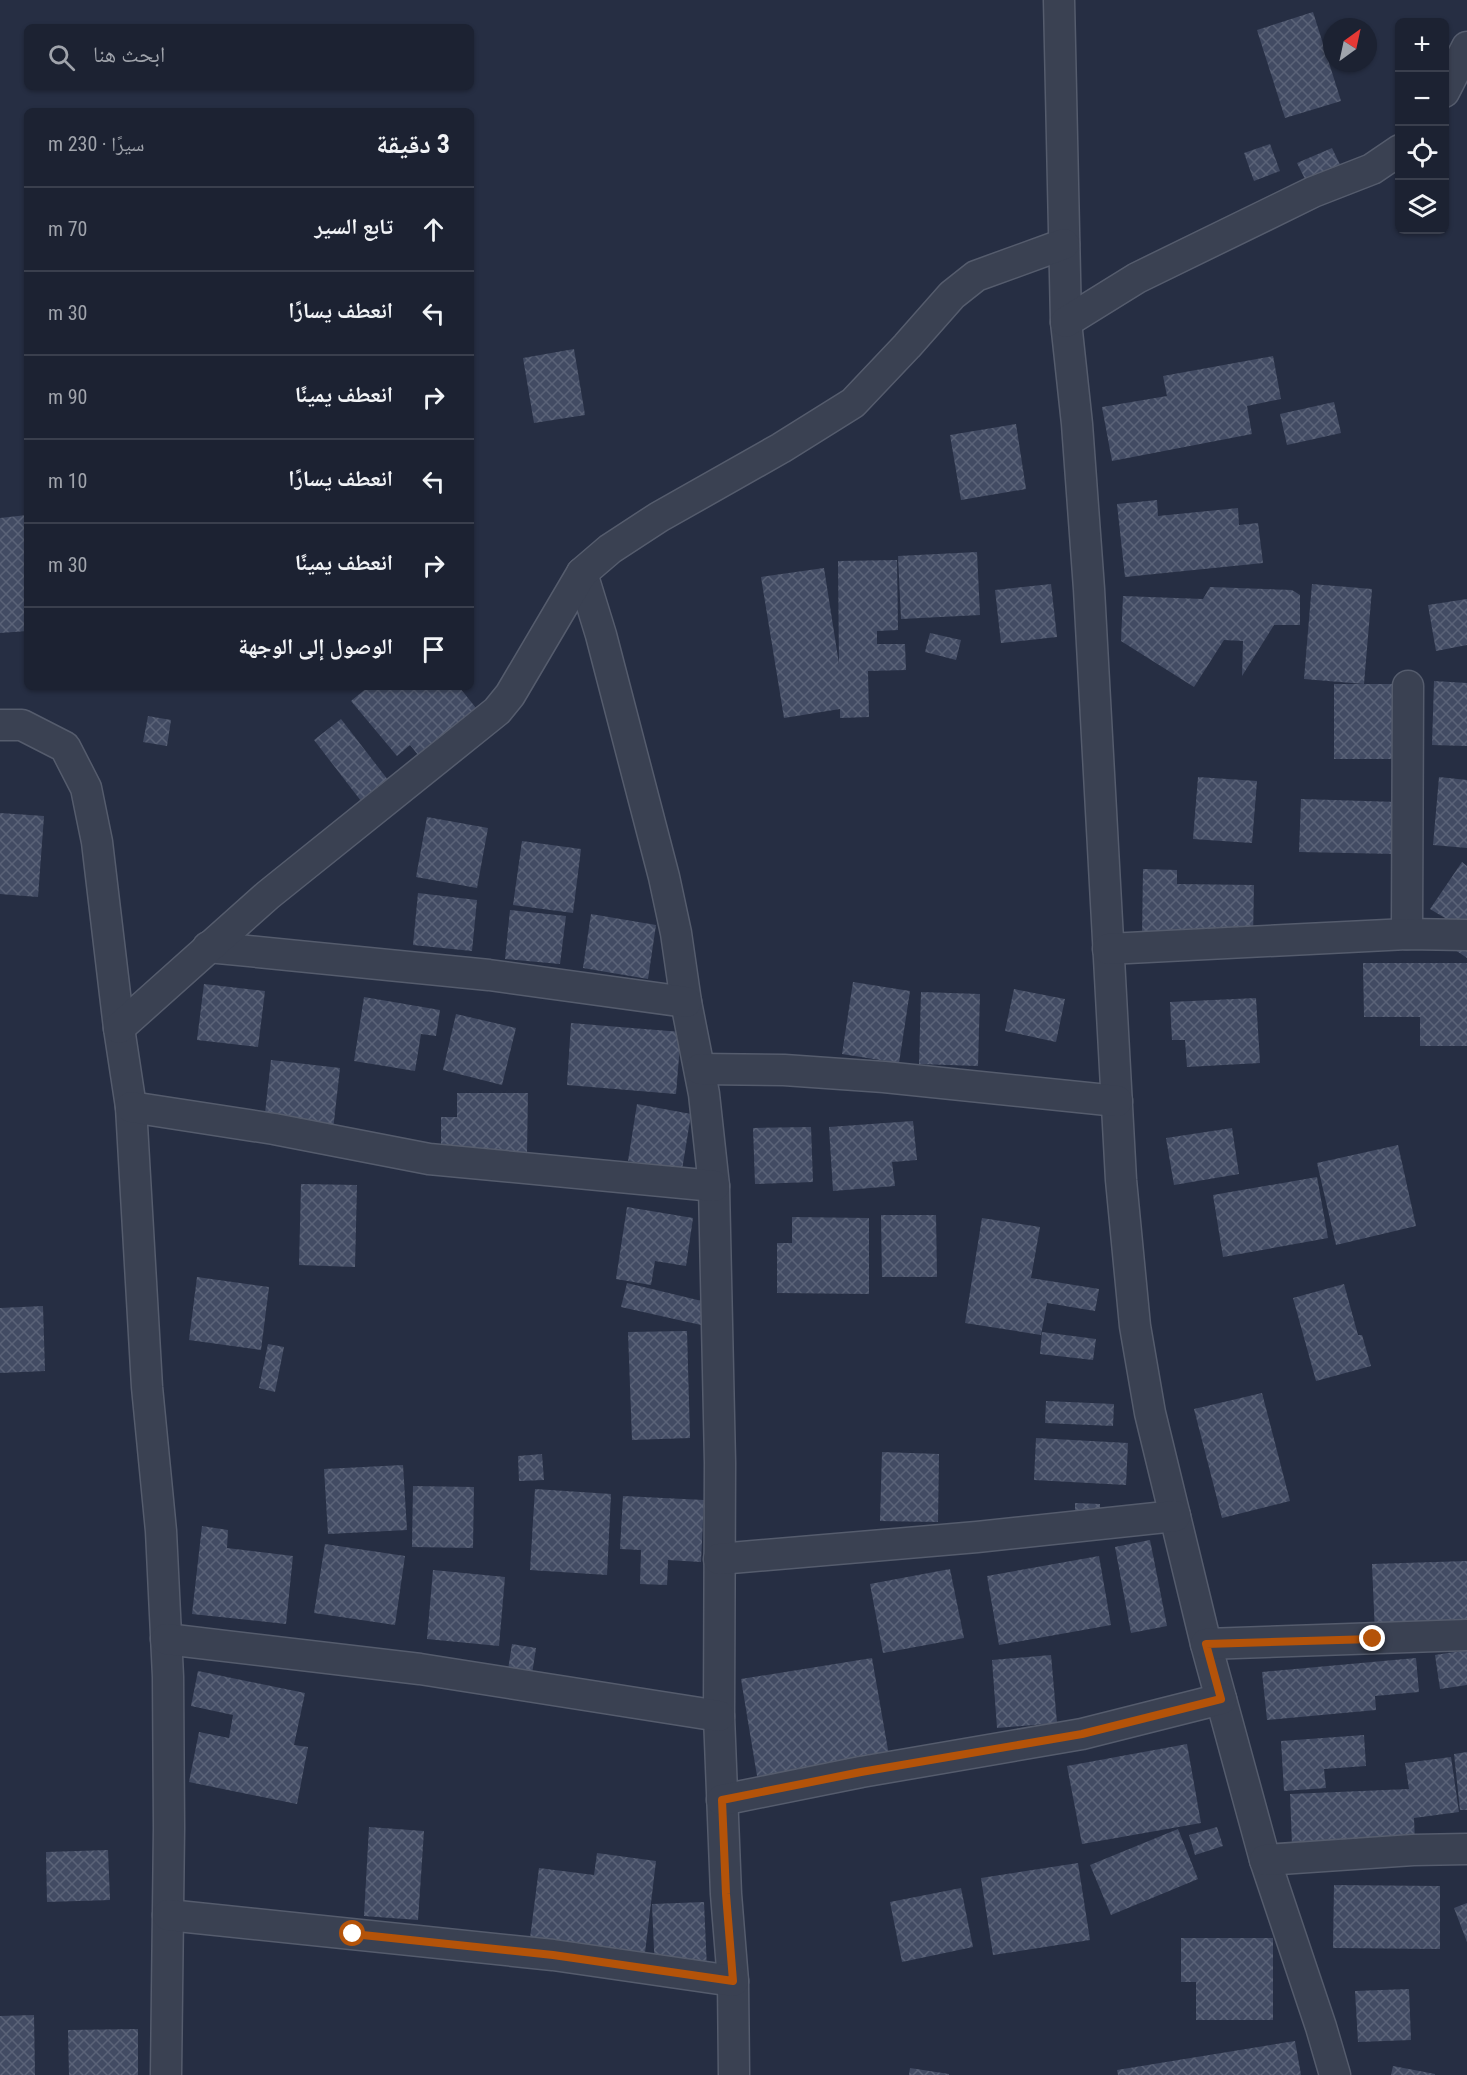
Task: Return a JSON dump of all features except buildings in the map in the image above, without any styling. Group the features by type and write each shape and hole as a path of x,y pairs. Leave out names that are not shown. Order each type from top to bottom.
{"street":[{"path":"1059,0 1066,322 1077,424 1089,589 1121,1180 1135,1326 1150,1413 1206,1644 1265,1860 1335,2075"},
{"path":"1449,82 1467,47"},
{"path":"1066,322 1137,278 1313,192 1372,169 1395,153"},
{"path":"119,1028 268,895 497,711 510,695 582,573 610,549 659,517 781,448 853,403 952,295 976,276 1064,244"},
{"path":"582,573 602,635 676,933 686,1002 700,1069 714,1186 720,1463 718,1716 726,1894 733,1981 734,2075"},
{"path":"1407,934 1408,686"},
{"path":"0,725 22,725 65,747 86,788 97,842 119,1028 131,1107 147,1387 161,1531 168,1689 166,2075"},
{"path":"1108,949 1407,934 1467,935"},
{"path":"208,947 489,975 686,1002"},
{"path":"700,1069 784,1070 884,1077 1117,1101"},
{"path":"131,1107 274,1129 429,1159 714,1186"},
{"path":"719,1559 977,1537 1175,1516"},
{"path":"1206,1644 1467,1635"},
{"path":"166,1639 420,1669 718,1716"},
{"path":"722,1800 861,1772 1082,1734 1221,1699"},
{"path":"1265,1860 1413,1850 1467,1849"},
{"path":"168,1915 553,1955 733,1981"}],"route":[{"path":"353,1934 553,1955 733,1981 722,1800 861,1772 1082,1734 1221,1699 1206,1644 1373,1639"}]}
